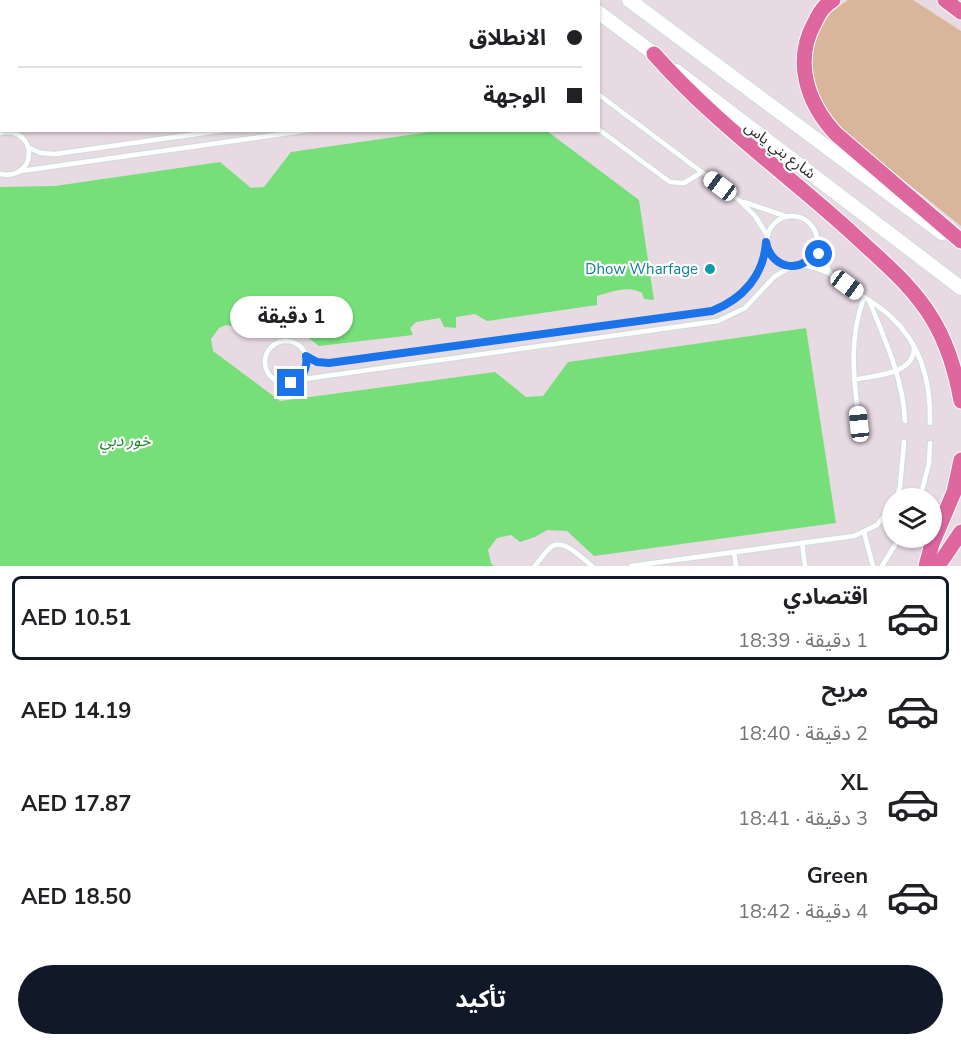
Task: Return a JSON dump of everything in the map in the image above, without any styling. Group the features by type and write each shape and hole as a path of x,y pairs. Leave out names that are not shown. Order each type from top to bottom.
{"main road":[{"name":"شارع بني ياس","path":"630,0 961,247"},
{"path":"833,0 820,13 806,43 805,76 812,100 825,122 836,134 961,241"},
{"path":"945,0 961,12"},
{"name":"شارع بني ياس","path":"600,14 961,288"},
{"path":"654,54 703,105 834,218 907,285 922,302 944,341 952,362 961,401"},
{"path":"926,566 932,544 954,492 961,460"},
{"path":"938,566 961,532"}],"lane":[{"path":"600,96 739,200 755,216 767,235"},
{"path":"600,130 670,182 684,183 702,172"},
{"path":"29,148 41,153 55,154 211,132"},
{"path":"248,132 249,139"},
{"path":"0,174 7,175 21,171 296,132"},
{"path":"0,133 15,133 26,142 29,148 29,158 21,171"},
{"path":"739,200 786,216 804,218 812,225 817,236 817,247 830,273"},
{"path":"306,356 317,362 329,363 687,315 719,308 737,298 752,282 760,269 767,235 772,225 786,216"},
{"path":"766,242 774,259 786,266 815,267 830,273 899,325 920,357 928,382 930,423"},
{"path":"799,265 810,259 817,247"},
{"path":"297,380 306,369 306,356 302,349 291,342 277,343 267,352 264,366 271,378 284,383 718,321 745,308 774,277 792,266"},
{"path":"866,299 897,371 903,396 905,422"},
{"path":"859,424 852,347 854,330 866,299"},
{"path":"526,336 528,349"},
{"path":"854,380 897,371 905,367 914,354 914,346"},
{"path":"900,488 904,442"},
{"path":"923,488 929,463 930,443"},
{"path":"631,566 663,564 854,536 877,525 882,520"},
{"path":"864,532 873,566"},
{"path":"802,543 805,566"},
{"path":"535,566 556,544 566,547 592,566"},
{"path":"882,566 893,548"},
{"path":"734,552 736,566"}],"shaded area":[{"path":"848,0 913,0 961,31 961,226 822,115 808,84 813,42 823,18"}],"water":[{"name":"خور دبي","path":"429,132 548,132 639,200 654,300 644,299 642,293 636,291 620,290 597,296 597,305 487,321 475,314 456,317 456,328 444,327 440,318 416,322 410,328 413,335 319,346 285,320 238,327 226,325 219,328 211,339 213,351 280,401 495,372 526,397 543,396 568,362 806,328 836,523 594,556 567,531 547,530 520,542 511,535 497,538 488,550 494,566 0,566 0,187 55,186 220,162 251,188 264,187 291,152"}],"place":[{"name":"Dhow Wharfage","path":"710,269"}],"route":[{"path":"291,383 297,380 306,369 306,356 317,362 329,363 712,311 725,306 747,288 760,269 766,251 766,242 774,259 786,266 805,263 817,247 819,254"}]}
